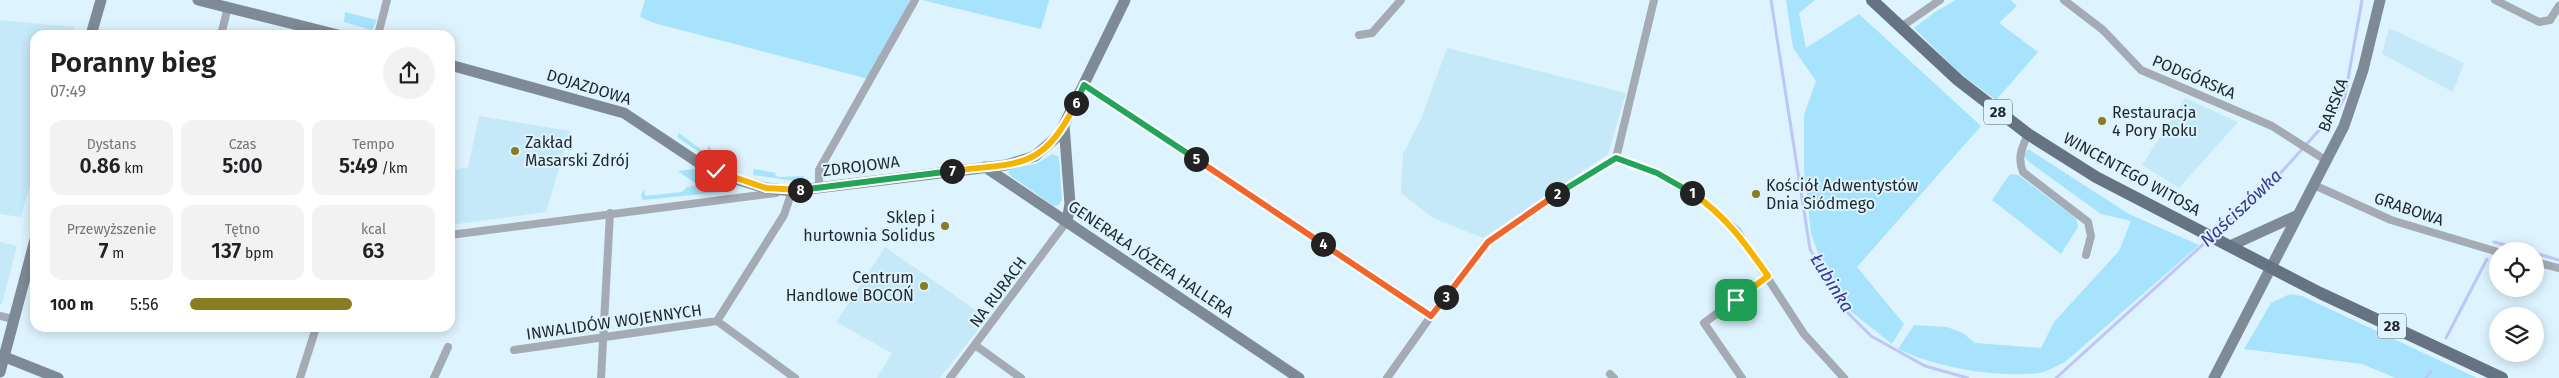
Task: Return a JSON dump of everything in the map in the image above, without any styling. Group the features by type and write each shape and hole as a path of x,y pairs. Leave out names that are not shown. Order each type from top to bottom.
{"main road":[{"name":"WINCENTEGO WITOSA","path":"1872,0 1958,80 2028,134 2096,177 2271,267"},
{"name":"28","path":"2271,267 2502,378"}],"street":[{"path":"92,30 101,0"},
{"path":"198,0 318,30"},
{"path":"379,30 387,0"},
{"path":"819,188 819,170 915,0"},
{"name":"ZDROJOWA","path":"455,234 610,213 985,166 1006,165 1035,156 1051,145 1064,125 1125,0"},
{"path":"1359,35 1372,33 1401,0"},
{"path":"1387,378 1431,316 1488,242 1567,188 1616,158 1654,0"},
{"path":"1901,27 1940,0"},
{"name":"PODGÓRSKA","path":"2064,0 2103,30 2141,70 2272,126 2327,161"},
{"name":"BARSKA","path":"2214,378 2327,161 2354,102 2380,0"},
{"path":"2495,0 2539,22 2550,20 2559,6"},
{"path":"222,30 228,7"},
{"name":"DOJAZDOWA","path":"455,66 624,113 659,134 684,153 716,171 751,185 792,191"},
{"path":"1084,85 1431,316"},
{"path":"1064,125 1070,204 1067,222"},
{"path":"2028,134 2020,154 2019,162 2023,172 2088,222 2091,236 2086,255"},
{"path":"1616,158 1657,173 1710,206 1737,231 1804,334 1844,378"},
{"name":"GENERAŁA JÓZEFA HALLERA","path":"985,166 1299,378"},
{"name":"GRABOWA","path":"2314,185 2391,220 2489,249"},
{"path":"792,191 784,215 717,321 783,375 795,378"},
{"path":"601,378 610,213"},
{"path":"2225,243 2298,215"},
{"name":"NA RURACH","path":"950,378 1067,222"},
{"path":"0,372 30,259"},
{"path":"2544,264 2559,268"},
{"path":"1742,378 1704,323 1768,276"},
{"path":"0,316 14,320"},
{"name":"INWALIDÓW WOJENNYCH","path":"514,350 717,321"},
{"path":"300,378 315,332"},
{"path":"974,345 1021,378"},
{"path":"434,378 448,347"},
{"path":"4,357 58,378"}],"shaded area":[{"path":"645,0 910,0 869,79 654,23 640,17"},
{"path":"922,0 1049,0 1041,29"},
{"path":"1786,0 1815,0 1799,13 1806,48 1859,14 1981,126 1857,267 1904,324 1892,344 1849,310 1819,256 1811,233 1804,171 1804,115 1816,81 1793,48"},
{"path":"1956,0 2011,0 2017,6 1999,23 2038,52 1996,100 1958,72 1914,28 1935,12"},
{"path":"345,12 377,20 372,30 344,22"},
{"path":"0,20 75,27 74,30 30,30 30,186 21,217 0,214"},
{"path":"2389,28 2464,63 2453,92 2382,54"},
{"path":"1447,48 1626,93 1608,154 1483,238 1433,218 1401,193 1403,154 1421,119"},
{"path":"2185,98 2238,122 2179,188 2142,165"},
{"path":"479,116 570,131 546,212 455,224 455,170 468,167"},
{"path":"679,133 703,151 706,152 709,145 712,151 730,161 727,167 705,156 677,137"},
{"path":"2028,149 2129,214 2199,245 2065,362 2040,373 2005,374 1967,370 1914,356 1898,349 1914,325 1947,327 1963,333 1975,343 2041,348 2054,322 2119,251 2131,221 2101,214 2029,162 2023,155"},
{"path":"1052,154 1059,157 1062,200 1059,205 1054,206 1008,174 1010,169 1036,164"},
{"path":"694,169 731,186 731,191 643,200 641,195 644,189 645,196 682,192 687,187 698,185 678,171"},
{"path":"754,169 776,173 775,175 778,177 804,176 803,182 753,175"},
{"path":"2010,174 2018,175 2076,218 2078,227 2061,254 1992,200"},
{"path":"0,242 17,246 2,304 0,304"},
{"path":"885,247 987,318 940,378 877,378 892,353 836,322"},
{"path":"2290,294 2302,296 2477,378 2396,378 2362,364 2244,349 2271,303"}],"waterway":[{"name":"Łubinka","path":"1771,0 1810,249 1845,310 1871,336 1925,366 1968,378"},
{"name":"Naściszówka","path":"2214,234 2276,178 2339,108 2345,96 2362,0"},
{"name":"Naściszówka","path":"2056,378 2209,239"},
{"path":"2544,256 2559,260"},
{"path":"2446,338 2487,259"},
{"path":"2426,378 2431,371"}],"place":[{"name":"Restauracja 4 Pory Roku","path":"2102,121"},
{"name":"Zakład Masarski Zdrój","path":"515,151"},
{"name":"Kościół Adwentystów Dnia Siódmego","path":"1756,194"},
{"name":"Sklep i hurtownia Solidus","path":"945,226"},
{"name":"Centrum Handlowe BOCOŃ","path":"924,286"}],"route":[{"path":"716,171 751,185 792,191 985,166 1006,165 1024,161 1043,151 1059,135 1084,85 1431,316 1488,242 1567,188 1616,158 1657,173 1680,186 1710,206 1737,231 1768,276 1736,300"}]}
